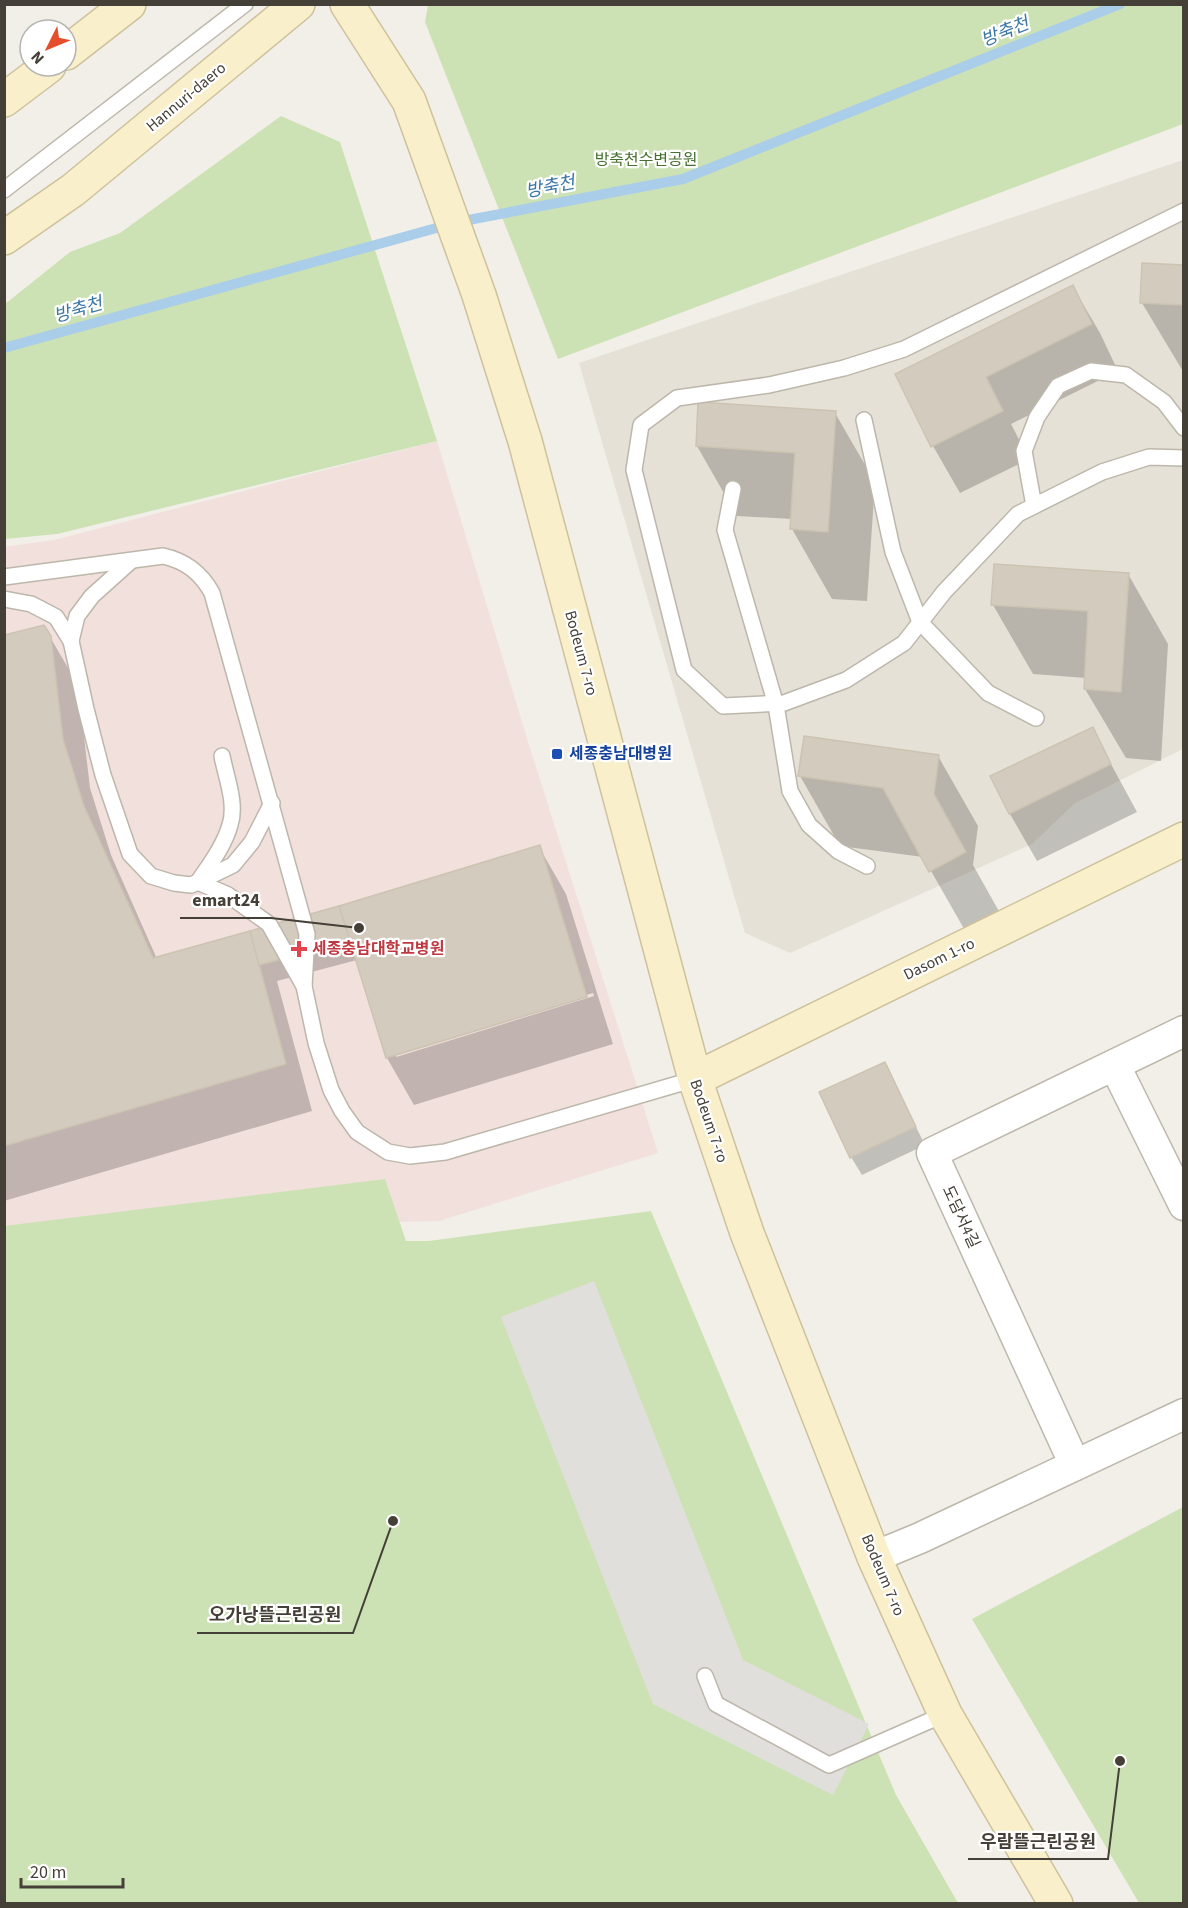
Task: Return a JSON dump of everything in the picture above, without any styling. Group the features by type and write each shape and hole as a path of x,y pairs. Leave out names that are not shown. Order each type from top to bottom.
{"street":[{"path":"78,44 129,4"},
{"name":"Hannuri-daero","path":"4,238 73,190 298,4"},
{"name":"Bodeum 7-ro","path":"347,4 409,101 479,294 525,441 694,1079 747,1233 874,1557 945,1714 1056,1904"},
{"path":"4,100 33,78"},
{"name":"Dasom 1-ro","path":"694,1079 1184,839"},
{"name":"도담서4길","path":"1075,1465 932,1153 1184,1031"},
{"path":"1115,1066 1184,1205"},
{"path":"874,1557 920,1538 1184,1414"}],"lane":[{"path":"4,189 245,4"},
{"path":"1184,211 904,349 844,368 769,385 677,398 641,425 634,470 684,670 723,706 776,705 846,680 904,643 944,592 1018,514 1102,472 1149,457 1184,458"},
{"path":"1034,506 1024,451 1037,417 1058,386 1091,371 1126,375 1164,402 1184,428"},
{"path":"864,420 893,552 920,622 988,693 1036,718"},
{"path":"733,489 725,530 776,705 790,791 809,825 838,851 867,867"},
{"path":"4,577 163,556 178,559 204,578 213,593 307,934 304,986 316,1044 331,1090 357,1132 388,1152 410,1156 445,1152 694,1079"},
{"path":"71,641 77,616 82,609 92,596 131,561"},
{"path":"4,599 31,604 56,617 71,641 103,775 130,854 151,876 191,885 233,865 252,842 272,803"},
{"path":"198,882 219,850 231,824 232,803 222,756"},
{"path":"198,882 228,895 269,924 304,986"},
{"path":"705,1676 717,1704 829,1764 945,1714"}],"shaded area":[{"path":"1183,160 1183,265 1142,263 1140,303 1183,305 1183,749 1075,803 1032,844 790,953 745,933 579,363","holes":["1073,285 1092,324 986,377 1003,411 931,447 895,374","698,403 836,411 828,532 790,529 795,453 696,446","994,564 1129,573 1121,692 1084,689 1088,611 992,605","1093,727 1111,765 1008,814 990,776","804,737 939,755 934,794 966,852 929,872 883,788 798,776"]},
{"name":"세종충남대학교병원","path":"437,441 529,745 658,1153 439,1221 5,1232 4,547 54,540"},
{"path":"594,1281 743,1660 869,1724 833,1795 653,1704 501,1317"}],"green space":[{"name":"방축천수변공원","path":"428,5 1183,5 1183,124 558,359 425,22"},
{"path":"281,116 340,142 437,441 57,534 5,539 5,304 70,252 120,233"},
{"path":"385,1179 406,1241 429,1241 651,1211 896,1795 958,1903 5,1903 4,1226"},
{"path":"1183,1507 1183,1903 1139,1903 972,1619"}],"building":[{"path":"1142,263 1184,265 1184,305 1140,303"},
{"path":"1073,285 1092,324 986,377 1003,411 931,447 895,374"},
{"path":"698,402 836,411 828,532 790,529 795,453 696,446"},
{"path":"994,564 1129,573 1121,692 1084,689 1088,611 991,605"},
{"path":"44,625 51,636 63,739 84,806 153,958 250,931 286,1064 4,1146 4,635"},
{"path":"1093,727 1111,764 1009,814 990,776"},
{"path":"804,736 939,755 934,794 966,852 929,872 883,788 798,776"},
{"path":"540,845 587,997 386,1058 339,906"},
{"path":"339,906 350,941 259,965 250,931"},
{"path":"885,1062 916,1127 850,1158 819,1092"}],"waterway":[{"name":"방축천","path":"4,348 458,222 683,179 1120,4"}],"place":[{"name":"세종충남대병원","path":"557,754"},
{"name":"emart24","path":"359,928"},
{"name":"세종충남대학교병원","path":"299,949"},
{"name":"오가낭뜰근린공원","path":"393,1521"},
{"name":"우람뜰근린공원","path":"1120,1761"}]}
